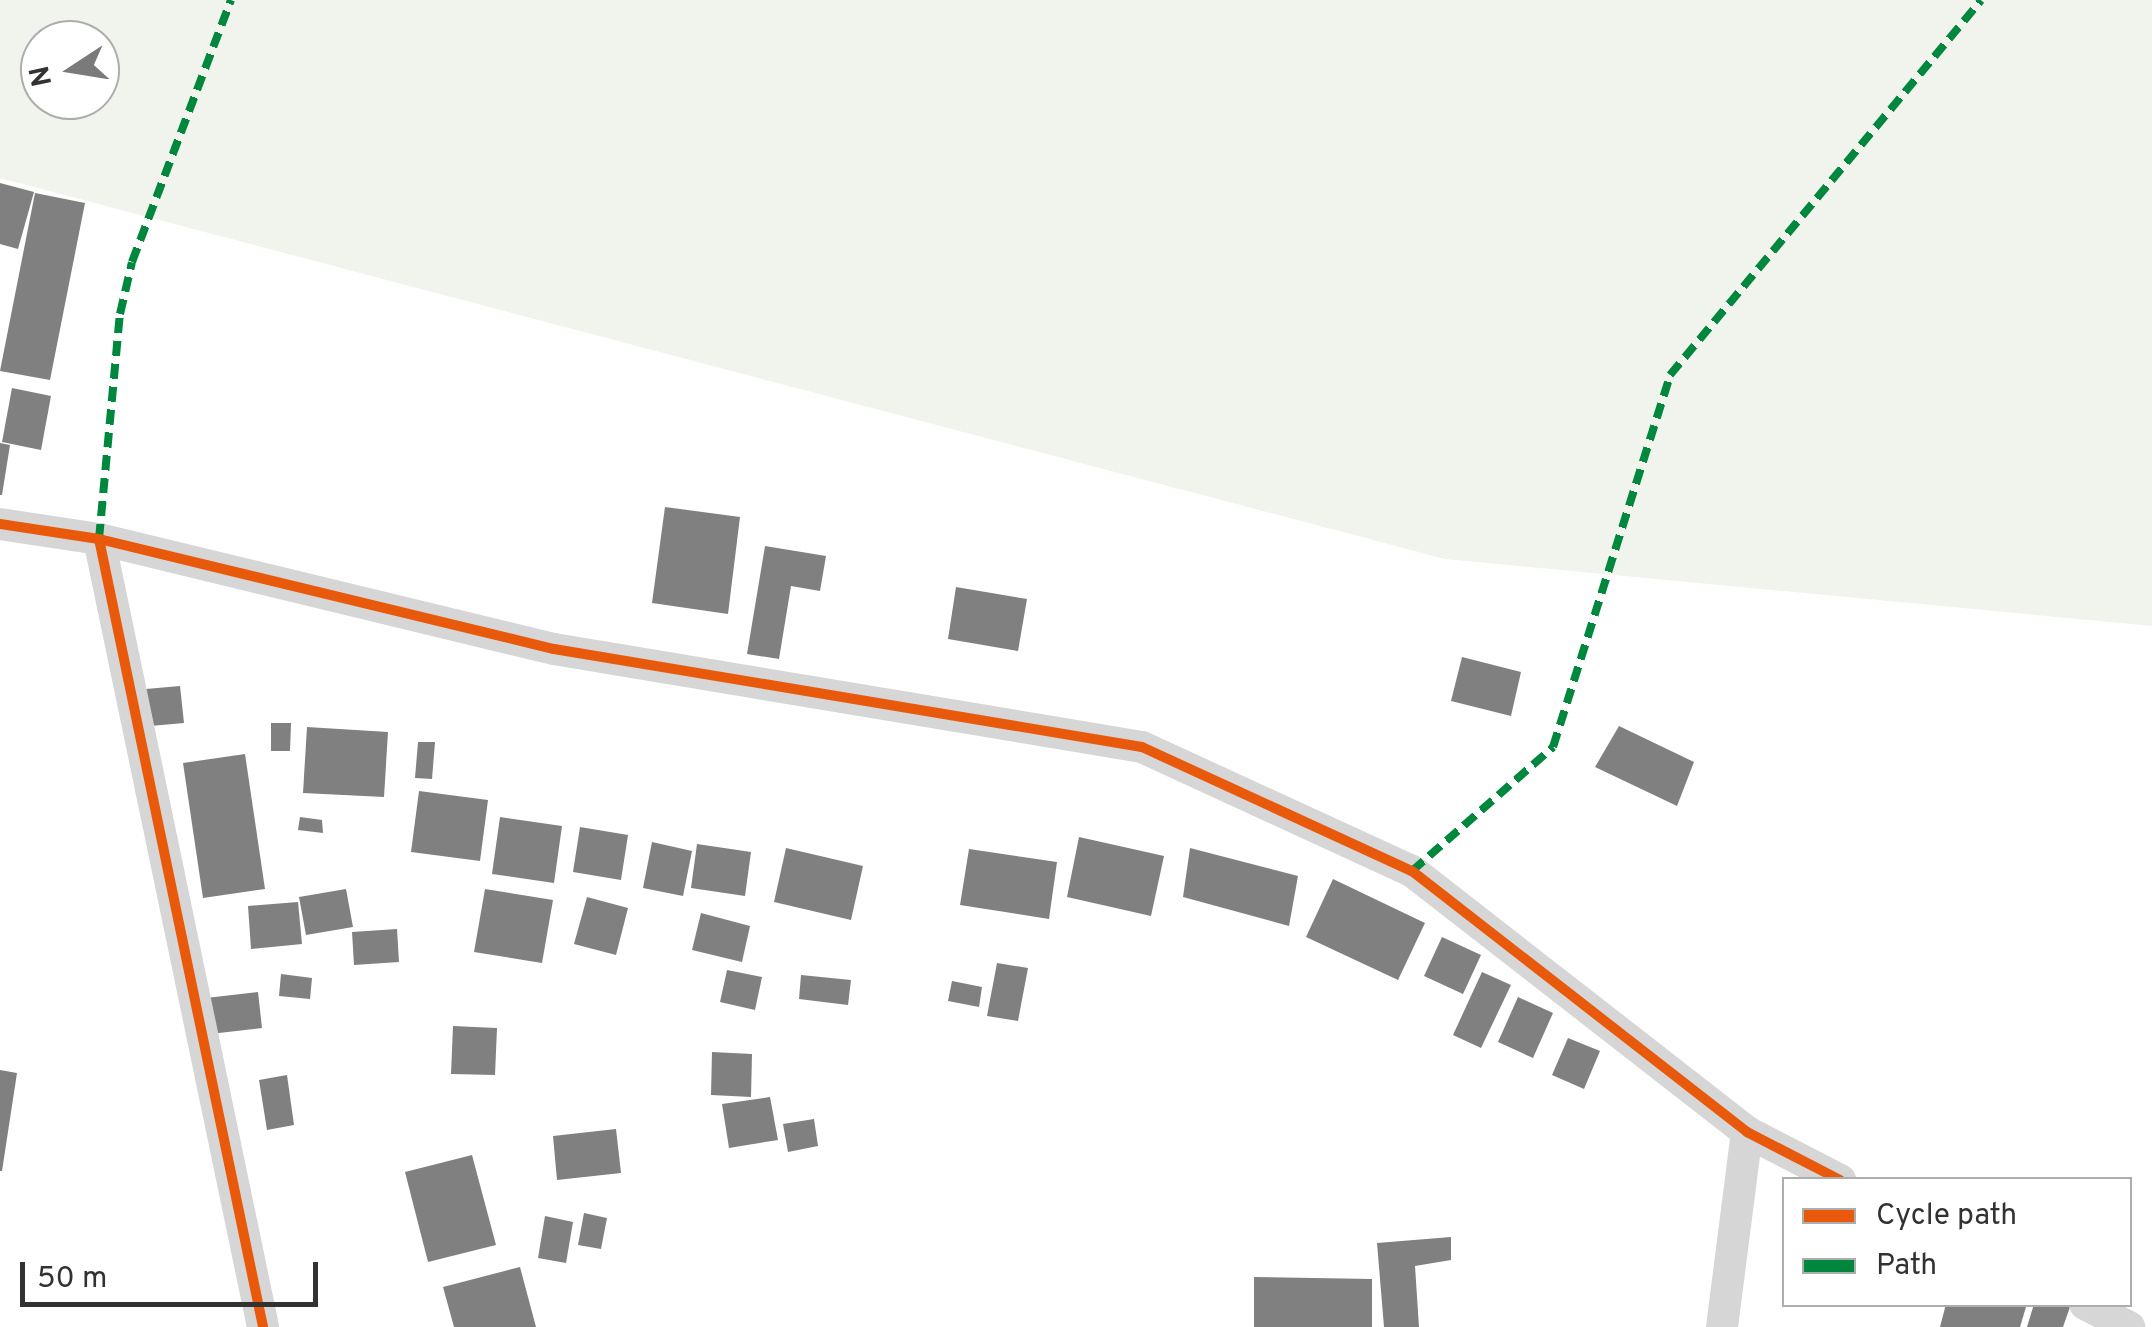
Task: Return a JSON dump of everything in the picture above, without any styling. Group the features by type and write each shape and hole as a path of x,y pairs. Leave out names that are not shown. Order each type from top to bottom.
{"street":[{"path":"0,524 99,539 554,649 1142,747 1412,871 1746,1132 1834,1177"},
{"path":"99,539 263,1327"},
{"path":"1722,1327 1746,1132"},
{"path":"2091,1307 2129,1327"}],"shaded area":[{"path":"0,0 2152,0 2152,626 1445,559 0,178"}],"building":[{"path":"0,183 34,192 18,249 0,244"},
{"path":"35,193 85,203 50,380 0,371"},
{"path":"12,388 51,396 41,450 2,442"},
{"path":"0,443 10,445 2,495 0,495"},
{"path":"665,507 740,517 728,614 652,603"},
{"path":"765,546 826,556 820,591 791,586 779,659 747,654"},
{"path":"956,587 1027,599 1018,651 948,639"},
{"path":"1462,657 1521,672 1511,716 1451,701"},
{"path":"180,686 184,723 150,726 146,689"},
{"path":"271,723 291,723 290,751 271,751"},
{"path":"1619,726 1694,762 1677,806 1595,767"},
{"path":"307,727 388,732 384,797 303,793"},
{"path":"418,742 435,742 432,779 415,778"},
{"path":"245,754 265,889 203,898 183,763"},
{"path":"419,791 488,800 480,861 411,852"},
{"path":"300,817 322,820 323,833 298,830"},
{"path":"500,817 562,826 554,883 492,874"},
{"path":"580,827 628,835 621,880 573,872"},
{"path":"1079,837 1164,856 1151,916 1067,897"},
{"path":"652,842 692,851 683,896 643,888"},
{"path":"697,844 751,852 745,896 691,888"},
{"path":"786,848 863,866 851,920 774,902"},
{"path":"1190,848 1298,876 1289,926 1183,897"},
{"path":"969,849 1057,862 1049,919 960,905"},
{"path":"1333,879 1425,923 1398,980 1306,937"},
{"path":"346,889 353,927 306,935 299,897"},
{"path":"485,889 553,900 542,963 474,952"},
{"path":"587,897 628,908 616,955 574,944"},
{"path":"298,902 302,944 251,949 248,906"},
{"path":"701,913 750,926 742,962 692,950"},
{"path":"397,929 399,962 354,965 352,932"},
{"path":"1442,937 1481,955 1463,994 1424,976"},
{"path":"997,963 1028,968 1018,1021 987,1016"},
{"path":"727,970 762,977 755,1010 720,1002"},
{"path":"1482,972 1511,985 1481,1048 1453,1035"},
{"path":"281,974 312,978 310,999 279,996"},
{"path":"801,975 851,980 848,1005 799,999"},
{"path":"952,981 982,987 979,1007 948,1001"},
{"path":"258,992 262,1028 210,1034 206,998"},
{"path":"1518,997 1553,1013 1533,1058 1498,1042"},
{"path":"453,1026 497,1028 495,1075 451,1074"},
{"path":"1568,1038 1600,1051 1584,1089 1552,1075"},
{"path":"712,1052 752,1054 751,1097 711,1095"},
{"path":"0,1070 17,1073 2,1171 0,1171"},
{"path":"287,1075 294,1125 267,1130 259,1080"},
{"path":"770,1097 778,1140 729,1148 722,1104"},
{"path":"814,1119 818,1146 788,1152 783,1124"},
{"path":"616,1129 621,1173 557,1180 553,1136"},
{"path":"472,1155 496,1245 428,1262 405,1172"},
{"path":"584,1213 607,1218 601,1249 578,1245"},
{"path":"545,1216 573,1222 566,1263 538,1258"},
{"path":"1451,1237 1451,1260 1415,1266 1419,1327 1384,1327 1377,1243"},
{"path":"520,1267 536,1327 454,1327 443,1287"},
{"path":"1254,1277 1372,1279 1372,1327 1254,1327"},
{"path":"1945,1307 2026,1307 2020,1327 1940,1327"},
{"path":"2033,1307 2070,1307 2063,1327 2027,1327"}],"marked path":[{"path":"99,539 120,314 132,262 231,0"},
{"path":"1412,871 1553,747 1670,375 1981,0"}],"cycle path":[{"path":"0,524 99,539 554,649 1142,747 1412,871 1747,1132 1834,1177"},
{"path":"99,539 263,1327"}]}
